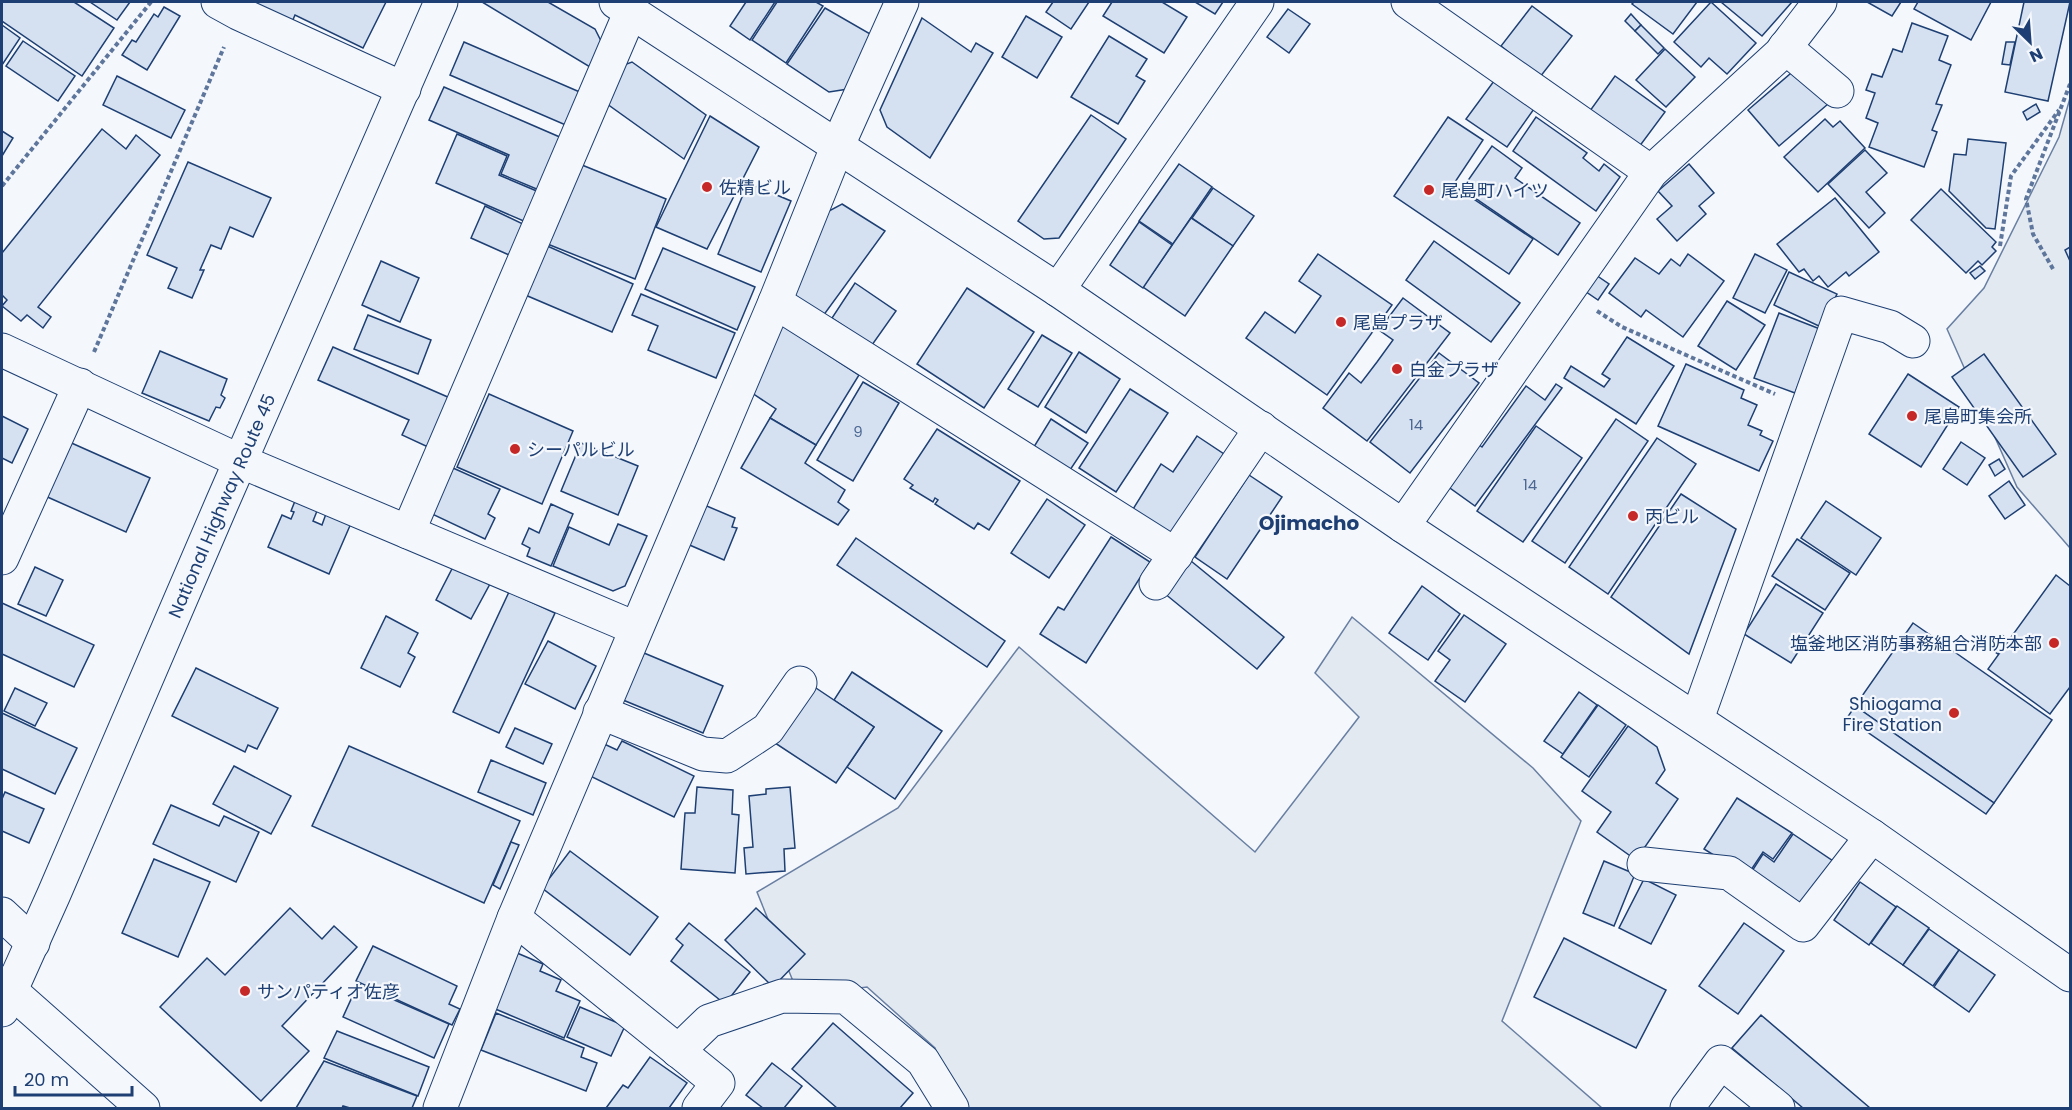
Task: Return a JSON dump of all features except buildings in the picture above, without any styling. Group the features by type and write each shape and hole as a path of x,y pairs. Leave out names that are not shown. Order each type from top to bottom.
{"main road":[{"name":"National Highway Route 45","path":"4,994 33,943 240,461 441,2"},
{"path":"440,1108 514,918 635,628 775,302 838,145 902,2"},
{"path":"1058,290 1257,2"},
{"path":"1408,2 1651,172"},
{"path":"1403,526 1651,172 1785,47 1820,2"},
{"path":"408,532 623,6 1058,290 1403,526 1872,836 2070,975"},
{"path":"228,7 404,89"},
{"path":"1785,47 1837,91"},
{"path":"775,302 1176,555"},
{"path":"1697,719 1841,313 1890,327 1913,341"},
{"path":"2,350 240,461 635,628"},
{"path":"2,558 80,385"},
{"path":"1156,583 1261,428"},
{"path":"600,712 703,754 727,756 768,729 800,683"},
{"path":"1644,864 1729,873 1803,925 1872,836"},
{"path":"2,914 33,943"},
{"path":"514,918 717,1083 699,1108"},
{"path":"4,994 143,1108"},
{"path":"678,1051 709,1020 782,996 846,998 923,1060 952,1108"},
{"path":"1687,1108 1721,1062 1778,1108"}],"path":[{"path":"2,186 151,2"},
{"path":"80,385 228,7"},
{"path":"2053,269 2033,234 2026,199 2070,84"},
{"path":"2000,246 2011,176 2062,106"},
{"path":"1565,292 1622,327 1807,408"}],"shaded area":[{"path":"2070,98 2070,548 2017,487 1947,329 1984,288 2059,137"},
{"path":"1352,617 1533,768 1581,821 1502,1021 1602,1108 957,1108 935,1048 867,987 799,996 757,892 898,808 1019,647 1255,852 1359,717 1315,673"}],"place":[{"name":"佐精ビル","path":"707,187"},
{"name":"尾島町ハイツ","path":"1429,190"},
{"name":"尾島プラザ","path":"1341,322"},
{"name":"白金プラザ","path":"1397,369"},
{"name":"尾島町集会所","path":"1912,416"},
{"name":"シーパルビル","path":"515,449"},
{"name":"丙ビル","path":"1633,516"},
{"name":"塩釜地区消防事務組合消防本部","path":"2054,643"},
{"name":"Shiogama Fire Station","path":"1954,713"},
{"name":"サンパティオ佐彦","path":"245,991"}],"district":[{"name":"Ojimacho","path":"1309,523"}]}
